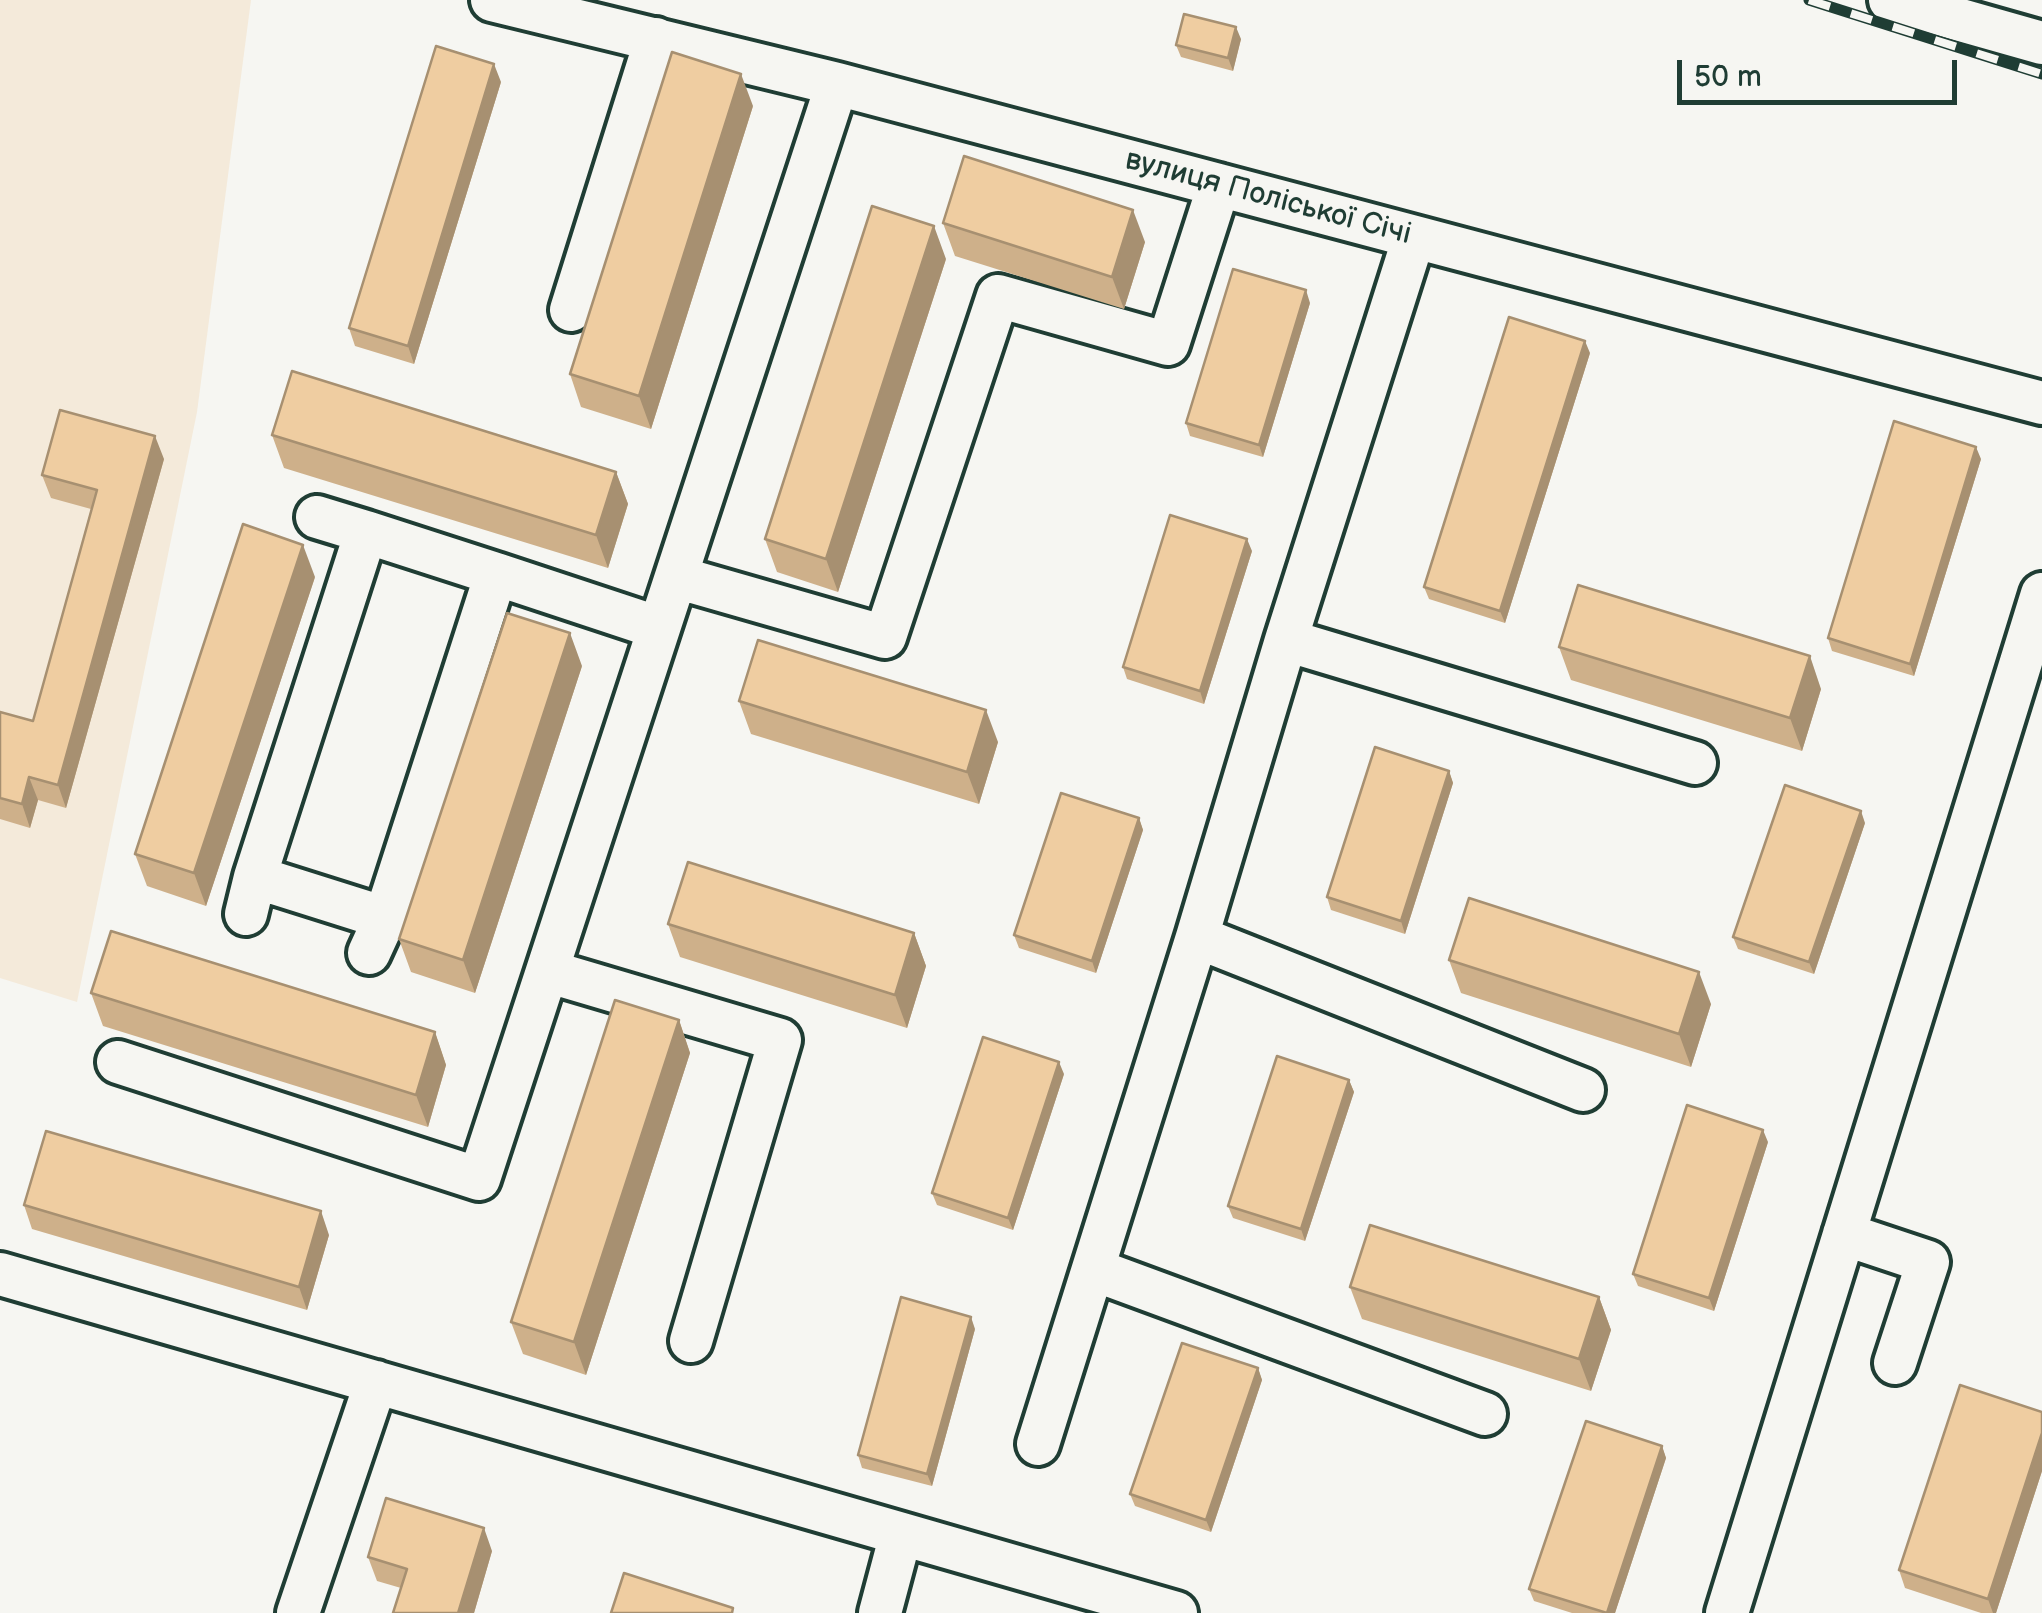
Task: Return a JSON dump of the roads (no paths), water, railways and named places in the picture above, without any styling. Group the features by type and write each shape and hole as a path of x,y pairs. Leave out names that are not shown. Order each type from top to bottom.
{"street":[{"name":"вулиця Поліської Січі","path":"492,0 837,84 2042,403"},
{"path":"1890,0 1962,10 2042,43"},
{"path":"571,310 656,39"},
{"path":"118,1062 479,1179 837,84"},
{"path":"676,577 885,637 998,296 1168,344 1219,185"},
{"path":"1038,1444 1414,237"},
{"path":"318,517 660,628"},
{"path":"366,532 251,896 377,936 496,574"},
{"path":"1727,1613 2042,594"},
{"path":"1286,640 1695,763"},
{"path":"1197,938 1583,1090"},
{"path":"547,971 780,1040 691,1341"},
{"path":"1844,1234 1928,1262 1896,1363"},
{"path":"1094,1270 1485,1414"},
{"path":"0,1274 1176,1613"},
{"path":"298,1613 376,1382"},
{"path":"880,1613 901,1534"}],"railway":[{"path":"1809,0 2042,74"}]}
